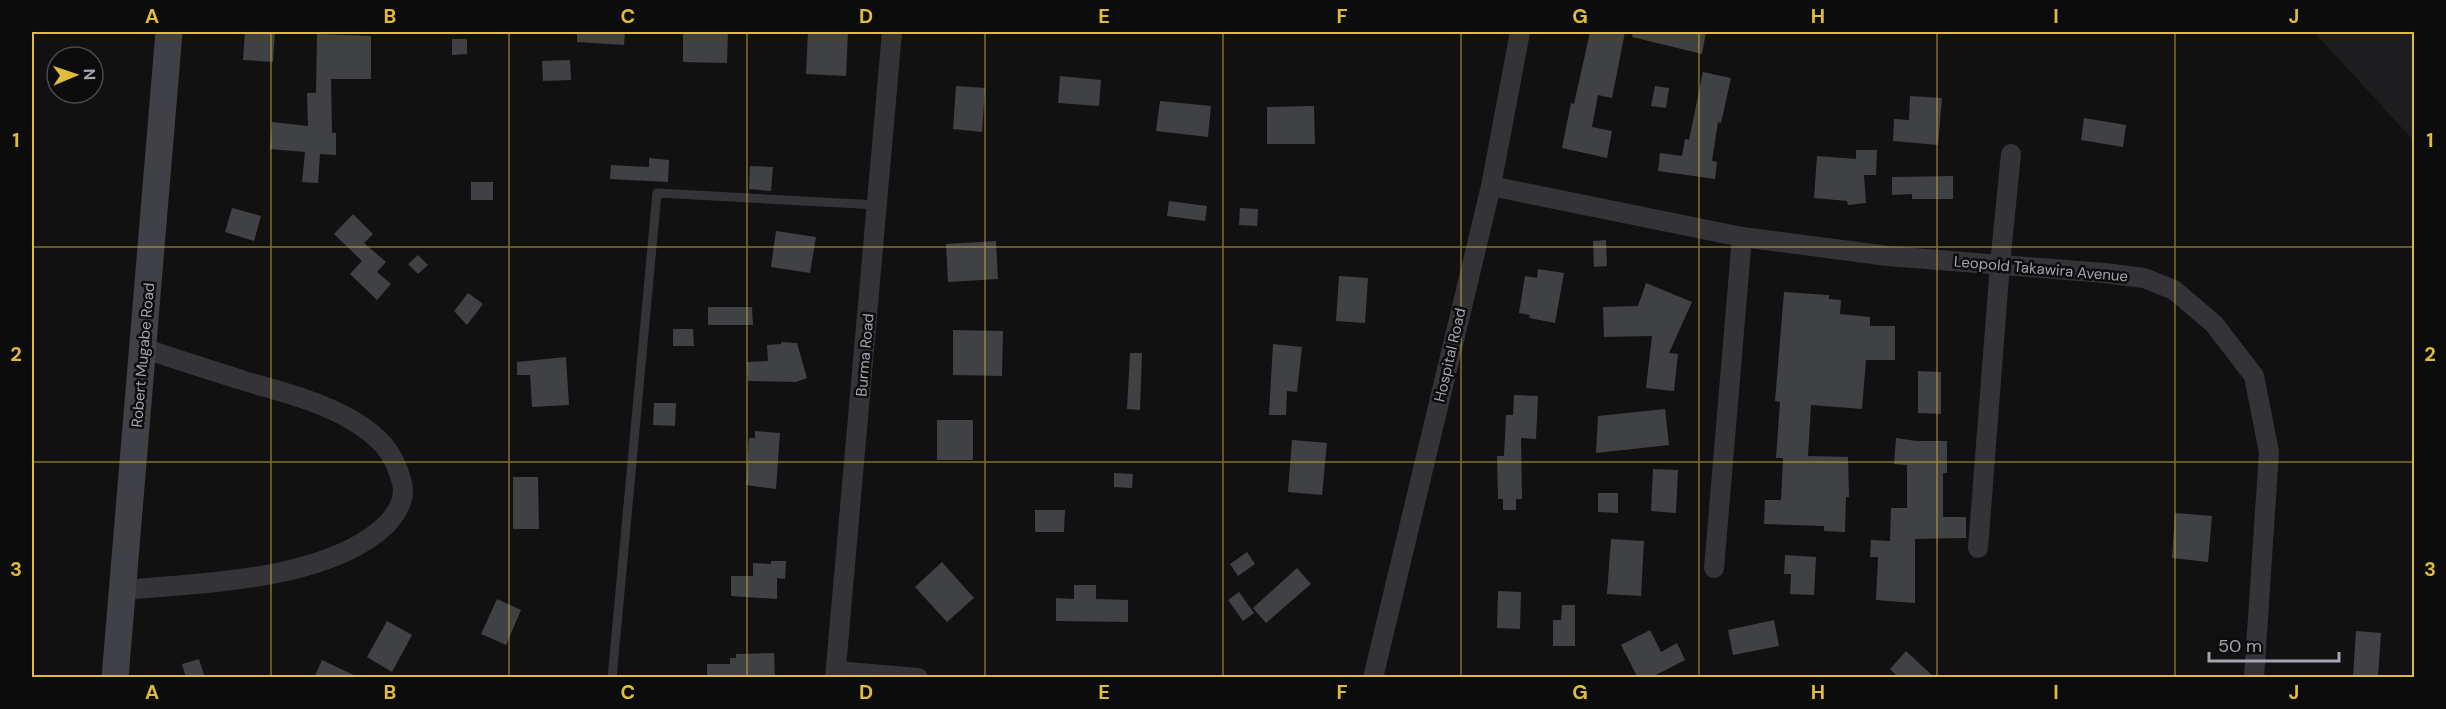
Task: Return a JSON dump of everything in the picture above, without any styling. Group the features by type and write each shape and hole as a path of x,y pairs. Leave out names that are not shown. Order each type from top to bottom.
{"main road":[{"name":"Robert Mugabe Road","path":"116,678 168,32"}],"street":[{"name":"Burma Road","path":"835,674 892,32"},
{"name":"Hospital Road","path":"1373,678 1491,186 1520,32"},
{"path":"1978,548 2011,154"},
{"name":"Leopold Takawira Avenue","path":"1491,186 1742,237 1888,255 2144,278 2174,290 2214,324 2254,376 2269,452 2254,678"},
{"path":"1714,568 1742,237"},
{"path":"122,590 277,573 316,564 348,551 376,535 400,507 403,488 396,459 377,438 350,418 308,400 143,348"},
{"path":"835,674 918,678"}],"lane":[{"path":"612,678 657,192 878,205"}],"shaded area":[{"path":"2314,32 2414,32 2414,141"}],"building":[{"path":"245,32 275,32 273,62 243,60"},
{"path":"577,32 625,32 624,45 577,42"},
{"path":"683,32 728,32 727,63 683,62"},
{"path":"808,32 848,32 846,76 806,74"},
{"path":"1590,32 1625,32 1612,98 1598,95 1592,127 1612,131 1607,158 1562,148 1571,103 1574,104"},
{"path":"1633,32 1706,32 1702,54 1632,37"},
{"path":"317,34 371,36 371,79 331,79 332,133 336,133 336,155 320,154 318,183 302,182 305,152 270,149 272,122 308,126 307,93 316,93"},
{"path":"452,39 467,39 467,54 452,55"},
{"path":"570,60 571,80 543,81 542,61"},
{"path":"1703,72 1731,78 1721,123 1718,122 1712,161 1717,162 1715,179 1658,171 1660,153 1682,156 1685,139 1689,140"},
{"path":"1060,76 1101,80 1099,106 1058,103"},
{"path":"956,86 985,88 982,132 953,129"},
{"path":"1655,86 1669,88 1666,108 1651,106"},
{"path":"1910,96 1942,98 1938,145 1893,141 1894,119 1909,120"},
{"path":"1160,101 1211,106 1208,137 1156,131"},
{"path":"1314,106 1315,144 1267,144 1267,107"},
{"path":"2084,118 2126,125 2123,147 2081,140"},
{"path":"1856,150 1877,150 1876,175 1864,175 1866,203 1848,205 1847,201 1814,198 1817,156 1856,159"},
{"path":"649,158 669,160 668,182 610,179 611,165 649,167"},
{"path":"750,166 773,167 771,191 749,189"},
{"path":"1953,176 1953,199 1912,199 1912,194 1892,195 1892,177"},
{"path":"471,182 493,182 493,200 471,200"},
{"path":"1169,201 1207,206 1205,221 1167,216"},
{"path":"232,208 261,216 254,241 225,232"},
{"path":"1240,208 1258,209 1257,226 1239,225"},
{"path":"353,214 373,234 364,243 386,262 377,272 391,284 377,300 350,274 362,261 334,234"},
{"path":"776,231 816,237 810,273 771,267"},
{"path":"1606,240 1607,266 1594,267 1593,241"},
{"path":"996,241 998,279 948,282 946,244"},
{"path":"418,255 428,265 418,274 408,264"},
{"path":"1538,269 1564,273 1555,323 1529,318 1530,315 1519,313 1525,276 1537,278"},
{"path":"1339,276 1368,278 1365,323 1336,321"},
{"path":"1646,283 1692,302 1669,353 1678,354 1674,391 1646,388 1652,336 1604,337 1603,307 1638,306"},
{"path":"1784,292 1829,295 1829,299 1841,300 1840,314 1870,317 1870,326 1895,326 1895,360 1866,360 1862,409 1811,405 1808,456 1848,457 1849,497 1846,497 1845,532 1824,531 1824,526 1764,524 1765,500 1781,500 1783,458 1776,458 1780,402 1775,401"},
{"path":"468,293 483,304 467,325 454,311"},
{"path":"708,307 752,307 753,325 708,325"},
{"path":"673,329 693,329 694,346 673,346"},
{"path":"953,330 1003,331 1002,376 953,375"},
{"path":"781,342 797,343 807,378 796,382 748,381 747,362 768,361 767,345 781,344"},
{"path":"1273,344 1302,347 1297,392 1287,391 1286,415 1269,415"},
{"path":"1130,353 1142,353 1140,410 1127,409"},
{"path":"566,357 569,405 532,407 530,375 517,375 517,362"},
{"path":"1918,371 1941,372 1941,414 1918,413"},
{"path":"1514,395 1538,396 1536,439 1521,438 1522,499 1516,499 1516,510 1503,510 1503,499 1498,499 1497,456 1504,456 1506,415 1513,415"},
{"path":"654,403 676,403 675,426 653,425"},
{"path":"1665,409 1669,445 1596,453 1598,416"},
{"path":"937,420 973,420 973,460 937,460"},
{"path":"755,431 780,433 776,489 746,485 749,438 755,438"},
{"path":"1896,438 1916,441 1947,441 1947,473 1943,473 1943,517 1966,517 1966,538 1915,539 1915,603 1876,600 1878,557 1870,557 1871,540 1890,541 1891,508 1907,508 1907,465 1894,464"},
{"path":"1292,440 1327,443 1322,495 1288,492"},
{"path":"1653,469 1678,470 1676,513 1651,511"},
{"path":"1114,473 1133,474 1132,488 1114,487"},
{"path":"513,477 538,477 539,529 513,529"},
{"path":"1598,493 1618,493 1618,513 1598,512"},
{"path":"1035,510 1065,510 1064,532 1035,532"},
{"path":"2175,513 2212,516 2208,562 2172,558"},
{"path":"1611,539 1644,541 1641,596 1607,594"},
{"path":"1247,552 1255,564 1238,576 1230,564"},
{"path":"1785,555 1816,557 1814,595 1790,594 1791,574 1784,574"},
{"path":"771,561 786,561 785,579 777,578 777,599 731,596 731,576 753,576 753,563 771,564"},
{"path":"942,562 974,598 947,622 915,587"},
{"path":"1297,568 1311,584 1266,623 1253,608"},
{"path":"1074,585 1096,585 1096,599 1128,600 1128,622 1056,621 1056,598 1074,599"},
{"path":"1498,591 1521,592 1520,629 1497,628"},
{"path":"1239,592 1254,613 1243,621 1228,600"},
{"path":"497,599 521,610 506,645 481,634"},
{"path":"1562,605 1575,605 1575,646 1553,646 1553,620 1561,620"},
{"path":"1774,620 1779,646 1733,655 1728,630"},
{"path":"387,621 412,635 392,672 367,657"},
{"path":"1650,630 1661,652 1677,643 1685,660 1650,678 1638,678 1621,645"},
{"path":"2356,631 2381,633 2378,678 2353,678"},
{"path":"1906,651 1935,678 1899,678 1890,669"},
{"path":"774,653 775,678 707,678 707,664 730,664 730,658 736,658 736,654"},
{"path":"199,659 205,678 186,678 182,664"},
{"path":"322,660 360,678 314,678"}]}
